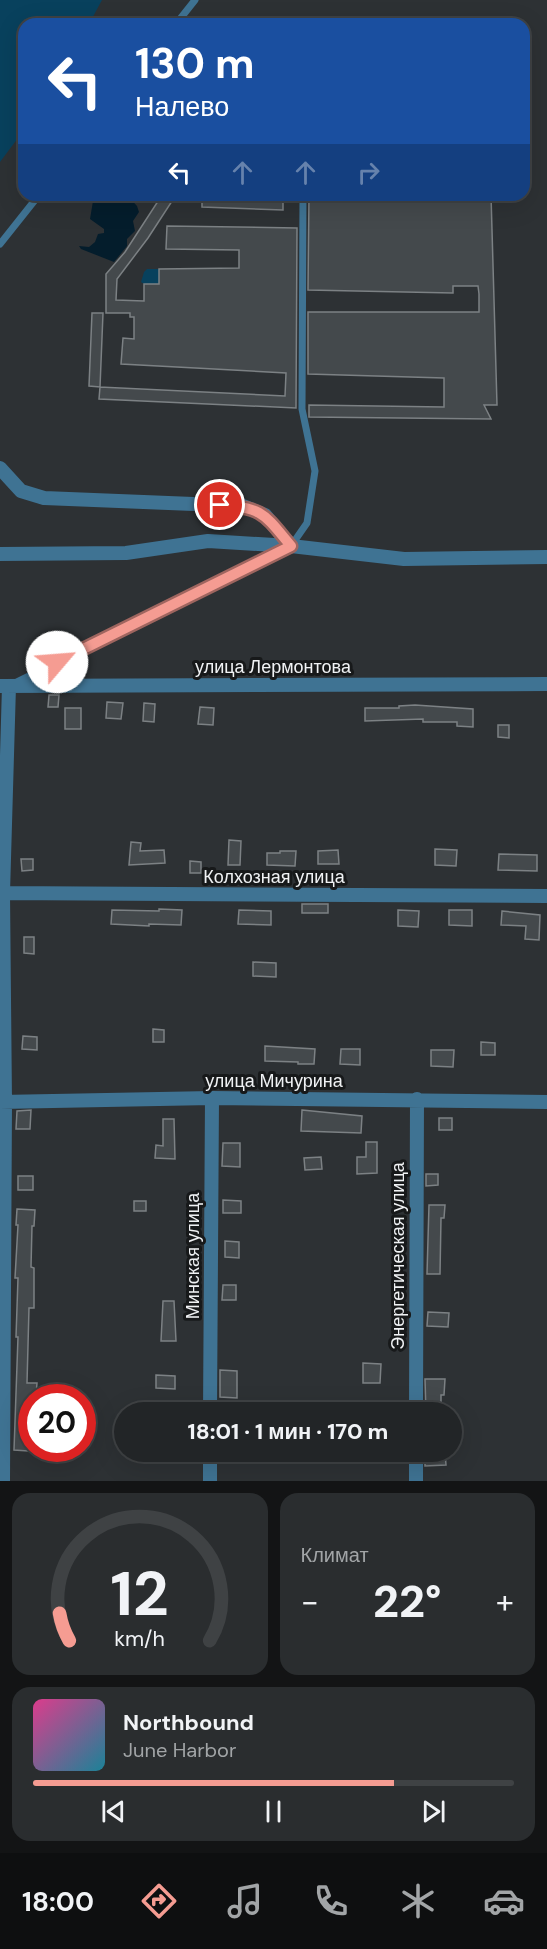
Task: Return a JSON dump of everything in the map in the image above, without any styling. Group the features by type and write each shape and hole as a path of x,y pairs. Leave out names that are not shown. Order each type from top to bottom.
{"street":[{"path":"0,468 21,491 44,498 243,506 265,514 291,546"},
{"path":"0,554 126,553 208,541 291,546 404,559 547,557"},
{"name":"улица Лермонтова","path":"4,686 547,684"},
{"path":"3,1481 4,686"},
{"name":"Колхозная улица","path":"2,893 547,896"},
{"name":"улица Мичурина","path":"2,1102 212,1098 547,1102"},
{"name":"Минская улица","path":"210,1402 212,1098"},
{"name":"Энергетическая улица","path":"416,1402 417,1100"},
{"path":"210,1462 210,1481"},
{"path":"416,1462 416,1481"}],"lane":[{"path":"181,18 195,0"},
{"path":"0,244 34,201"},
{"path":"4,686 291,546 307,523 315,471 302,409 303,201"}],"shaded area":[{"path":"0,0 102,0 92,18 18,18 18,138 0,162"},
{"path":"93,201 132,201 139,212 133,221 135,231 127,239 127,246 114,262 81,249 79,246 89,247 95,242 98,234 104,233 104,229 90,219"},
{"path":"147,269 159,269 159,284 141,282"}],"building":[{"path":"158,201 172,201 117,279 116,300 144,301 144,284 159,284 159,269 239,268 239,250 166,249 167,226 297,228 296,408 99,399 100,387 285,396 286,373 121,364 123,338 134,339 134,317 130,317 130,313 106,313 106,274 125,252"},
{"path":"202,201 283,201 283,210 202,207"},
{"path":"309,201 491,201 497,405 484,405 491,419 309,417 309,405 444,407 444,378 308,374 308,312 479,312 479,294 478,286 453,286 453,293 308,290"},
{"path":"92,313 103,313 100,387 89,386"},
{"path":"49,695 59,695 58,707 48,707"},
{"path":"107,702 123,703 121,719 106,718"},
{"path":"144,703 155,704 154,722 143,721"},
{"path":"399,706 473,709 473,727 457,726 457,722 423,722 423,719 365,721 365,708 399,708"},
{"path":"200,707 214,708 213,725 198,724"},
{"path":"65,708 81,708 81,729 65,729"},
{"path":"498,725 509,725 509,738 498,737"},
{"path":"229,840 241,841 240,865 228,865"},
{"path":"131,842 141,843 140,851 164,850 165,863 129,865"},
{"path":"435,849 457,850 456,866 435,865"},
{"path":"338,850 339,864 318,864 318,851"},
{"path":"280,851 296,851 295,866 267,865 267,853 280,853"},
{"path":"499,854 537,855 537,871 498,870"},
{"path":"21,859 33,859 33,870 22,871"},
{"path":"190,861 201,862 201,873 190,873"},
{"path":"302,904 328,904 328,913 302,913"},
{"path":"159,909 182,910 181,925 111,924 112,910 159,911"},
{"path":"239,910 271,911 271,925 238,924"},
{"path":"398,910 419,911 418,927 398,926"},
{"path":"449,910 472,910 472,926 449,925"},
{"path":"502,911 540,915 539,940 525,939 526,926 501,925"},
{"path":"24,937 34,937 34,954 24,953"},
{"path":"253,962 276,963 276,977 253,976"},
{"path":"153,1029 164,1030 164,1042 153,1042"},
{"path":"23,1036 37,1037 37,1050 22,1049"},
{"path":"481,1042 495,1043 495,1055 481,1055"},
{"path":"265,1046 315,1049 314,1064 265,1061"},
{"path":"341,1049 360,1049 360,1065 340,1064"},
{"path":"431,1050 454,1050 453,1067 431,1066"},
{"path":"31,1110 30,1129 16,1129 17,1111"},
{"path":"302,1110 362,1116 361,1133 301,1131"},
{"path":"439,1118 452,1118 452,1130 439,1130"},
{"path":"163,1119 174,1119 175,1159 155,1158 156,1145 163,1146"},
{"path":"366,1142 377,1142 377,1173 357,1174 357,1157 366,1157"},
{"path":"223,1143 240,1143 240,1167 222,1166"},
{"path":"321,1157 322,1169 305,1170 304,1158"},
{"path":"426,1174 438,1174 438,1185 426,1186"},
{"path":"18,1176 33,1176 33,1190 18,1190"},
{"path":"223,1200 241,1201 241,1213 223,1213"},
{"path":"134,1201 146,1201 146,1211 134,1211"},
{"path":"429,1205 445,1205 444,1218 441,1218 440,1274 427,1274"},
{"path":"17,1209 35,1210 34,1226 32,1226 31,1267 34,1268 34,1308 29,1308 27,1383 37,1383 18,1384 18,1450 14,1450 18,1337 16,1337 18,1278 15,1278 18,1225 16,1225"},
{"path":"225,1241 239,1242 239,1258 225,1257"},
{"path":"223,1285 236,1285 236,1300 222,1300"},
{"path":"163,1301 174,1301 176,1341 161,1341"},
{"path":"428,1312 449,1313 448,1327 427,1326"},
{"path":"363,1363 381,1364 380,1383 363,1383"},
{"path":"220,1370 237,1371 237,1398 220,1397"},
{"path":"156,1375 175,1376 175,1389 156,1388"},
{"path":"425,1379 445,1379 441,1402 426,1402"},
{"path":"425,1462 446,1462 446,1465 425,1466"}],"route":[{"path":"57,662 291,546 265,514 243,506 220,505"}]}
